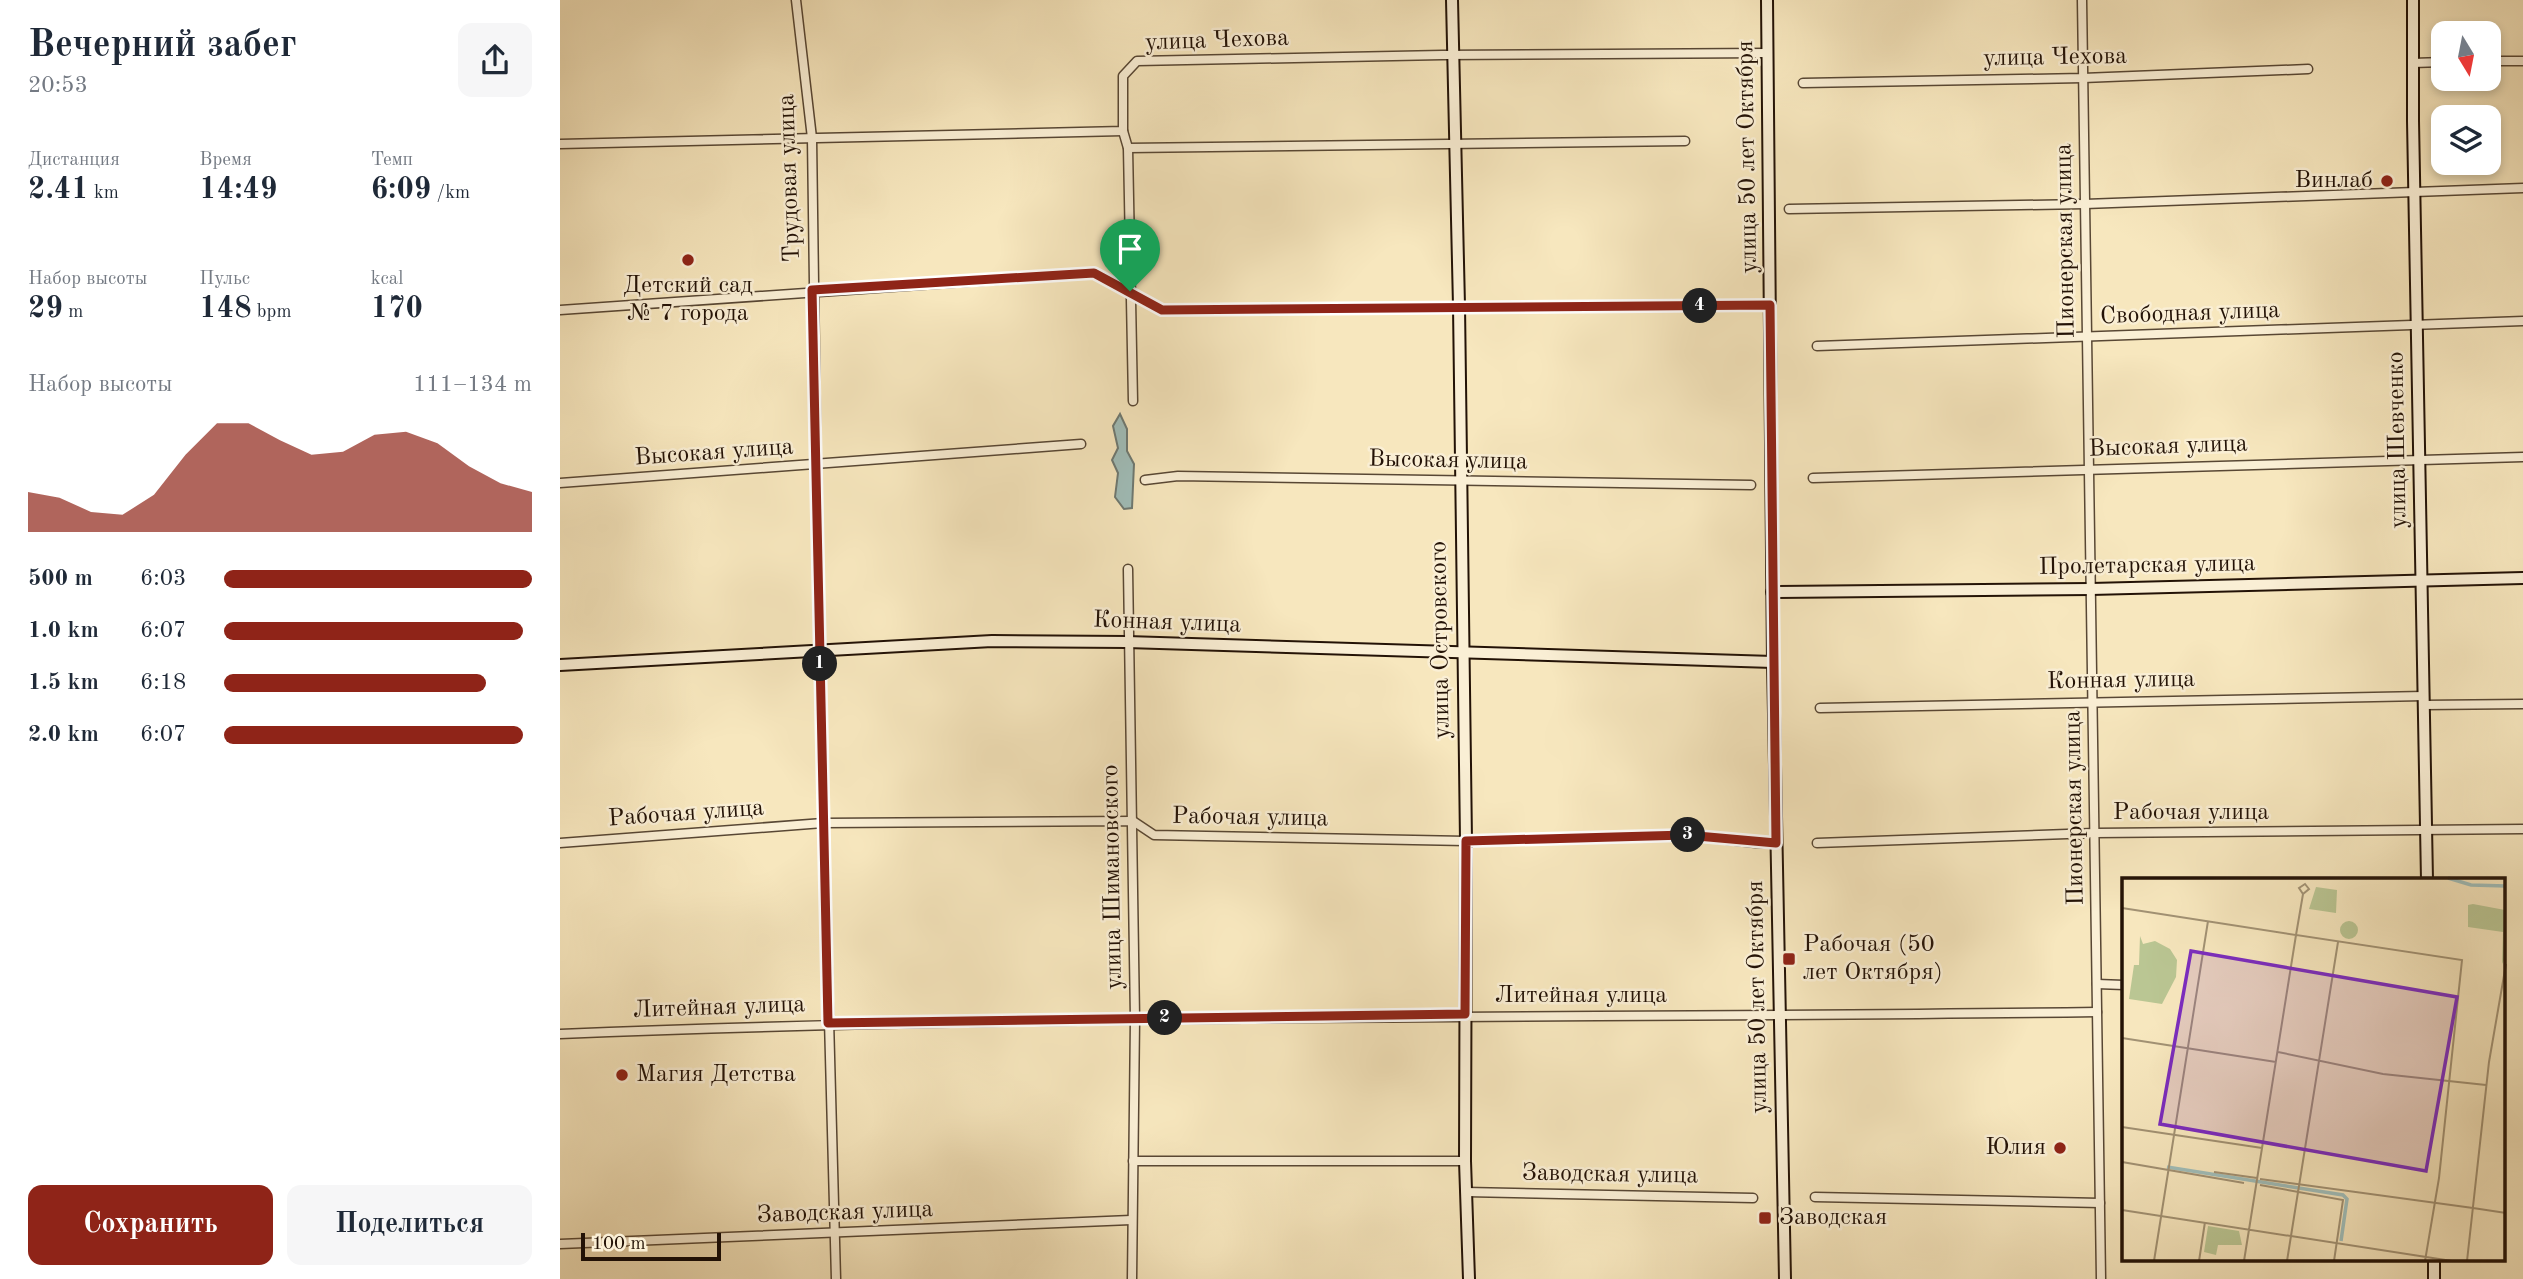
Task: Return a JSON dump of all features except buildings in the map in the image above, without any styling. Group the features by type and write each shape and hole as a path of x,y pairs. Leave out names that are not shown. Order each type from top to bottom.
{"street":[{"name":"Трудовая улица","path":"796,0 812,138 815,465 836,1279"},
{"name":"улица Островского","path":"1452,0 1459,306 1466,841 1465,1161 1469,1279"},
{"name":"улица 50 лет Октября","path":"1767,0 1772,592 1785,1279"},
{"name":"Пионерская улица","path":"2082,0 2101,1279"},
{"name":"улица Шевченко","path":"2413,0 2427,878"},
{"name":"улица Чехова","path":"1133,401 1128,148 1123,131 1123,76 1137,61 1768,53"},
{"path":"2501,61 2523,61"},
{"path":"2413,63 2431,62"},
{"name":"улица Чехова","path":"1803,83 2083,78 2308,69"},
{"path":"560,144 1123,131"},
{"path":"1128,148 1685,141"},
{"path":"1789,209 2085,204 2523,188"},
{"path":"560,310 812,290 1094,273 1162,310 1770,305"},
{"name":"Свободная улица","path":"1817,346 2418,327 2523,321"},
{"name":"Высокая улица","path":"560,483 1081,444"},
{"name":"Высокая улица","path":"1814,478 2523,457"},
{"name":"Высокая улица","path":"1145,480 1178,476 1751,485"},
{"name":"улица Шимановского","path":"1128,569 1127,642 1133,821 1135,1019 1132,1279"},
{"name":"Пролетарская улица","path":"1772,592 2091,589 2523,578"},
{"name":"Конная улица","path":"560,666 992,641 1127,642 1773,662"},
{"name":"Конная улица","path":"1820,708 2093,702 2424,701 2523,704"},
{"name":"Рабочая улица","path":"560,843 823,823 1133,821 1154,835 1466,841 1686,835 1776,843"},
{"name":"Рабочая улица","path":"1817,843 2095,833 2523,829"},
{"path":"2097,985 2122,985"},
{"name":"Литейная улица","path":"560,1034 828,1023 1465,1014 1780,1016 2097,1012"},
{"path":"1133,1161 1465,1161"},
{"name":"Заводская улица","path":"1466,1192 1753,1198"},
{"path":"1815,1197 2100,1203"},
{"name":"Заводская улица","path":"560,1244 1131,1220"}],"water":[{"path":"1120,414 1127,429 1127,451 1134,464 1132,508 1124,509 1115,497 1118,473 1112,460 1118,448 1113,426"}],"place":[{"name":"Винлаб","path":"2387,181"},
{"name":"Детский сад № 7 города","path":"688,260"},
{"name":"Рабочая (50 лет Октября)","path":"1789,959"},
{"name":"Магия Детства","path":"622,1075"},
{"name":"Юлия","path":"2060,1148"},
{"name":"Заводская","path":"1765,1218"}],"route":[{"path":"1094,273 1130,291 1162,310 1770,305 1776,843 1686,835 1466,841 1465,1014 828,1023 812,290 1094,273"}]}
